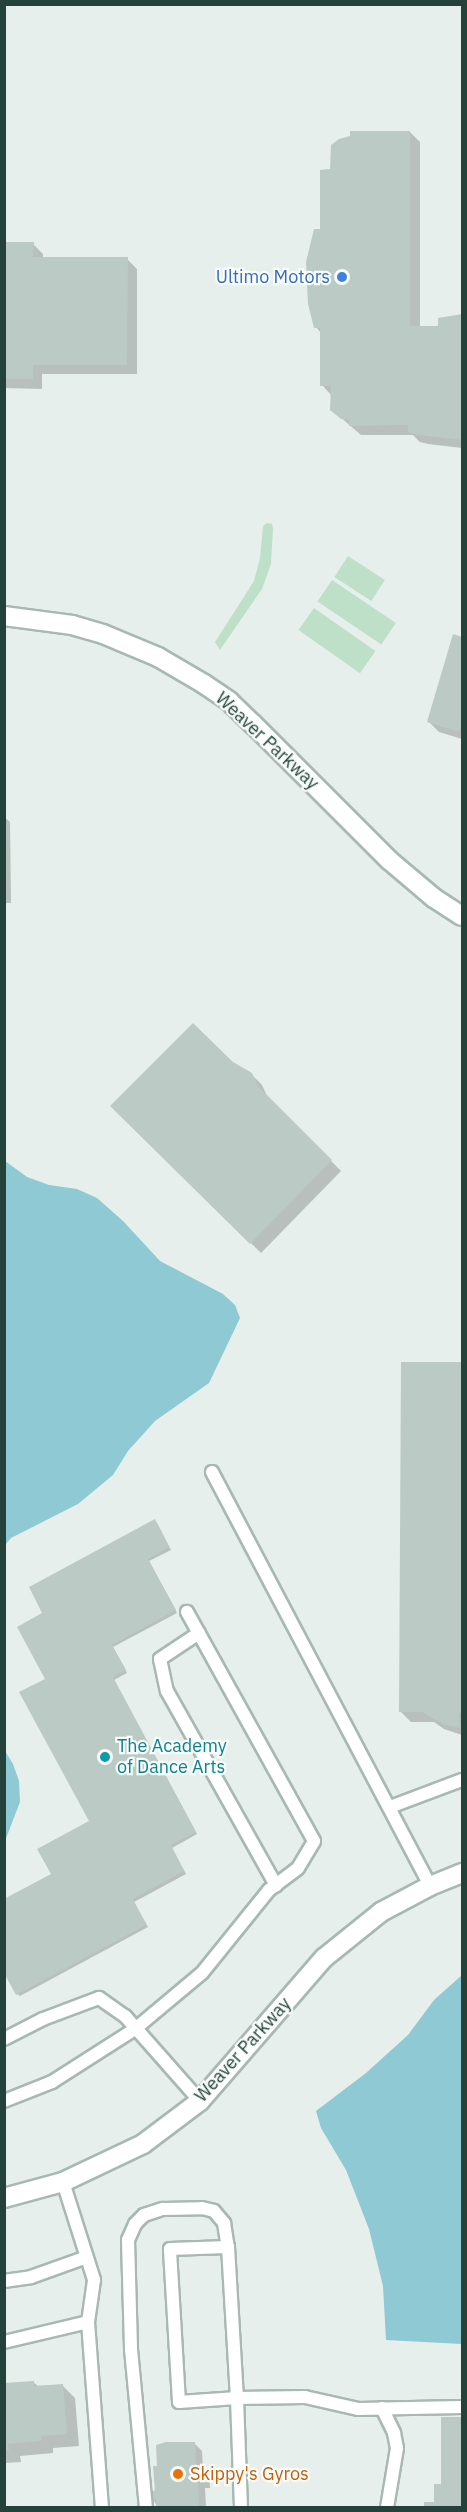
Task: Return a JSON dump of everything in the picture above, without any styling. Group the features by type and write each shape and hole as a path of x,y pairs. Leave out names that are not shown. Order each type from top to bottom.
{"street":[{"name":"Weaver Parkway","path":"4,616 72,625 103,634 158,657 204,684 229,701 389,860 434,898 462,916"},
{"name":"Weaver Parkway","path":"4,2198 63,2182 143,2144 200,2101 324,1958 381,1912 430,1886 462,1873"}],"lane":[{"path":"212,1472 430,1886"},
{"path":"4,2101 52,2082 135,2029 202,1973 276,1885 298,1868 314,1841 187,1612"},
{"path":"199,1633 160,1659 167,1691 276,1885"},
{"path":"390,1807 462,1780"},
{"path":"4,2039 43,2019 99,1998 125,2016 200,2101"},
{"path":"63,2182 93,2280 88,2322 102,2508"},
{"path":"146,2508 132,2348 126,2257 128,2240 135,2224 144,2215 163,2209 202,2208 214,2211 225,2223 237,2398 241,2508"},
{"path":"228,2247 170,2249 179,2402 305,2397 352,2409 462,2407"},
{"path":"4,2281 31,2277 87,2257"},
{"path":"4,2342 88,2322"},
{"path":"382,2408 397,2448 387,2508"}],"green space":[{"path":"267,523 272,524 273,529 271,564 262,589 220,650 215,642 254,581 260,558 263,526"},
{"path":"348,556 385,580 371,601 334,577"},
{"path":"332,580 396,623 381,645 317,602"},
{"path":"314,608 375,651 360,673 299,630"}],"water":[{"path":"5,1161 27,1177 49,1185 77,1189 97,1198 123,1221 160,1261 223,1294 235,1305 240,1318 209,1383 155,1421 128,1451 113,1475 78,1504 11,1538 5,1545"},
{"path":"5,1751 19,1781 20,1802 5,1841"},
{"path":"462,1975 462,2344 386,2340 383,2286 369,2229 346,2170 321,2128 316,2111 366,2073 408,2035 434,2000"}],"building":[{"path":"350,131 410,131 410,326 438,326 438,318 462,314 462,440 417,435 408,432 408,425 349,426 349,420 341,419 330,410 331,386 320,386 320,328 314,328 308,304 306,262 314,229 320,229 320,170 330,169 331,145 339,139 350,136"},
{"path":"4,242 34,242 33,257 128,257 127,365 33,365 33,379 4,379"},
{"path":"453,634 462,637 462,722 459,732 427,722"},
{"path":"193,1023 233,1062 252,1073 258,1086 332,1160 250,1244 110,1106"},
{"path":"401,1362 462,1362 462,1713 459,1713 460,1728 443,1724 422,1712 399,1712"},
{"name":"The Academy of Dance Arts","path":"155,1519 169,1547 148,1559 176,1610 112,1645 126,1670 113,1677 196,1832 171,1845 184,1871 133,1899 146,1925 16,1995 4,1973 4,1899 51,1874 37,1849 89,1821 19,1692 45,1679 17,1627 42,1613 29,1587"},
{"path":"34,2381 34,2386 63,2384 67,2434 41,2436 41,2441 8,2444 9,2450 4,2450 4,2383"},
{"path":"441,2417 462,2417 462,2508 424,2508 424,2502 434,2502 434,2484 441,2484"},
{"name":"Skippy's Gyros","path":"166,2442 195,2442 196,2467 202,2467 202,2480 198,2480 199,2508 156,2508 156,2499 152,2499 151,2491 155,2491 153,2466 157,2466 156,2445"}],"place":[{"name":"Ultimo Motors","path":"342,277"},
{"name":"The Academy of Dance Arts","path":"105,1757"},
{"name":"Skippy's Gyros","path":"178,2474"}]}
